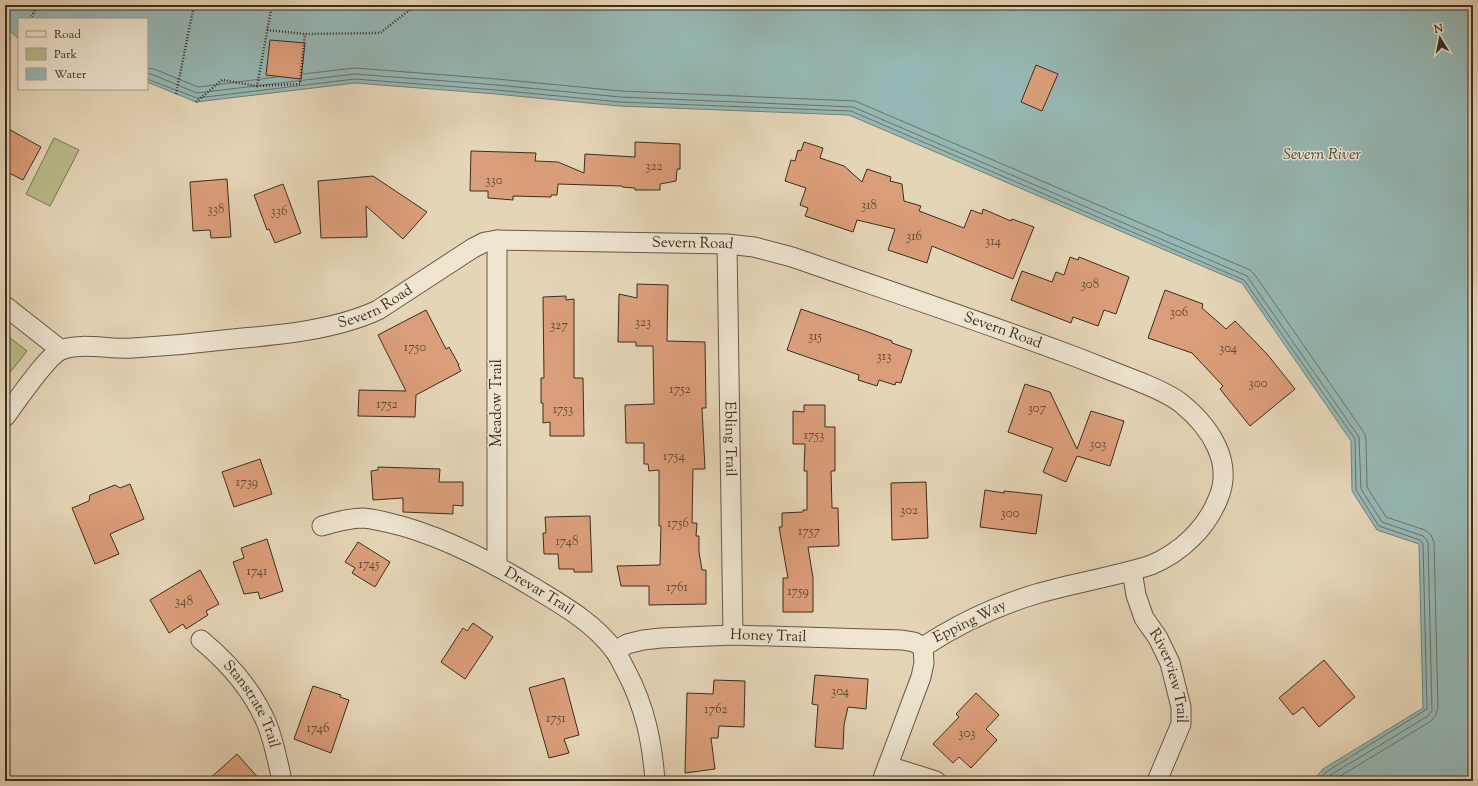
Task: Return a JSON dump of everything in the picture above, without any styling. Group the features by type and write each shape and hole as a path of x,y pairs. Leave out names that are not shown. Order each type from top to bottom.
{"street":[{"name":"Severn Road","path":"61,350 74,347 132,348 207,342 288,333 362,318 378,310 473,248 485,242 497,240 727,244 754,247 784,254 935,306 1104,368 1151,387 1181,403 1194,414 1218,446 1223,464 1223,480 1220,495 1214,509 1206,521 1194,536 1182,547 1166,559 1151,566 1132,571"},
{"name":"Meadow Trail","path":"497,240 497,566"},
{"name":"Ebling Trail","path":"727,244 733,634"},
{"path":"5,306 61,350 50,357 5,417"},
{"name":"Drevar Trail","path":"322,526 341,520 362,518 384,521 413,529 445,541 497,566 568,609 603,636 616,651 640,702 648,730 655,781"},
{"name":"Epping Way","path":"885,774 921,677 924,663 923,647 946,632 992,609 1061,587 1132,571"},
{"name":"Riverview Trail","path":"1132,571 1136,595 1144,618 1158,638 1170,663 1177,686 1181,707 1182,724 1157,781"},
{"name":"Honey Trail","path":"616,651 627,644 643,640 733,634 890,639 914,642 923,647"},
{"name":"Stanstrate Trail","path":"201,640 217,653 232,670 259,708 268,726 282,781"},
{"path":"885,774 936,781"}],"path":[{"path":"31,18 38,5"},
{"path":"176,94 194,5"},
{"path":"257,86 272,5"},
{"path":"267,30 305,34 380,33 416,5"},
{"path":"196,102 222,80 257,86 300,84 305,34"}],"green space":[{"path":"54,138 79,150 50,206 26,194"},
{"path":"5,334 27,351 5,379"}],"water":[{"name":"Severn River","path":"5,5 1473,5 1473,781 1313,781 1323,769 1423,708 1419,544 1377,530 1352,491 1351,441 1242,283 849,115 619,106 496,94 355,83 196,102 148,82 148,18 18,18 18,38 5,27"}],"building":[{"path":"270,40 305,43 301,79 266,75"},
{"path":"1036,65 1058,74 1042,111 1021,102"},
{"path":"5,127 41,147 23,180 5,171"},
{"path":"635,142 680,144 680,169 677,169 676,181 660,184 660,190 635,190 635,188 622,186 558,184 557,195 551,195 551,197 513,196 513,200 488,198 488,191 470,191 471,151 536,153 535,161 558,162 584,173 585,154 635,157"},
{"path":"804,142 823,148 820,158 844,166 862,182 867,169 891,177 890,181 902,184 904,201 921,206 919,211 964,228 971,210 982,214 983,209 1011,221 1012,219 1034,227 1013,279 932,246 927,263 888,250 895,229 857,220 853,232 805,216 808,208 800,205 806,188 785,181 791,160 795,161 798,150 801,151"},
{"path":"373,176 427,212 403,239 366,206 367,237 321,238 318,181"},
{"path":"227,179 231,237 211,238 210,230 193,231 190,182"},
{"path":"283,184 301,233 275,243 269,229 267,230 254,195"},
{"path":"1070,257 1078,260 1079,257 1129,277 1116,314 1104,310 1098,326 1073,317 1071,323 1011,300 1022,271 1052,282 1056,272 1064,275"},
{"path":"637,284 668,285 667,341 705,342 706,408 702,408 705,469 693,469 692,523 697,523 696,536 699,536 699,552 702,570 706,570 706,604 649,605 649,586 621,586 617,566 660,565 661,526 659,526 659,470 649,471 648,464 644,464 644,443 626,443 625,405 654,404 653,346 636,346 636,342 618,342 619,294 637,298"},
{"path":"1165,290 1203,304 1202,308 1226,329 1235,321 1267,354 1295,389 1250,426 1220,389 1223,386 1192,353 1148,338"},
{"path":"566,296 566,300 574,299 574,378 583,378 584,436 550,436 550,422 543,423 541,378 544,378 543,297"},
{"path":"801,309 865,331 912,350 901,383 896,382 895,385 879,380 877,386 858,380 859,375 787,350"},
{"path":"426,310 446,349 449,347 461,371 416,395 415,417 358,416 359,390 406,391 378,335"},
{"path":"1025,384 1050,392 1077,449 1091,411 1124,421 1110,466 1077,456 1066,482 1043,472 1053,448 1008,432"},
{"path":"804,405 825,405 825,427 835,427 835,471 831,471 832,508 838,508 839,546 808,547 813,578 813,612 783,612 783,578 788,578 779,527 782,527 782,513 803,512 803,510 807,510 807,471 804,471 805,444 793,444 793,411 804,412"},
{"path":"260,459 272,494 234,507 222,472"},
{"path":"378,467 440,469 439,482 463,482 463,506 453,505 453,514 403,512 403,498 373,500 371,471 378,470"},
{"path":"926,482 928,538 892,540 891,483"},
{"path":"130,484 144,519 110,534 119,554 95,564 72,508 89,501 90,495 115,485 120,488"},
{"path":"985,490 1004,493 1004,491 1042,495 1036,534 980,527"},
{"path":"590,516 592,572 574,572 574,569 559,569 558,554 544,554 543,533 546,533 545,517"},
{"path":"267,539 283,591 260,599 258,592 244,594 233,562 244,558 241,548"},
{"path":"358,542 390,562 375,587 352,573 355,568 345,562"},
{"path":"200,570 219,604 206,611 208,615 186,629 183,624 169,633 150,600"},
{"path":"473,623 493,637 465,679 441,662 463,628 467,631"},
{"path":"1324,660 1355,697 1319,727 1303,707 1293,715 1279,698"},
{"path":"815,675 868,679 866,709 848,707 844,725 843,749 815,747 818,705 812,704"},
{"path":"564,678 579,735 564,739 569,753 549,758 529,688"},
{"path":"714,680 745,681 744,727 719,726 718,738 711,738 715,769 685,773 687,693 713,694"},
{"path":"313,686 341,695 340,697 349,700 331,753 294,739"},
{"path":"976,693 999,715 986,729 997,740 971,768 959,757 953,763 933,744 959,717 956,714"},
{"path":"237,754 261,781 207,781"}]}
